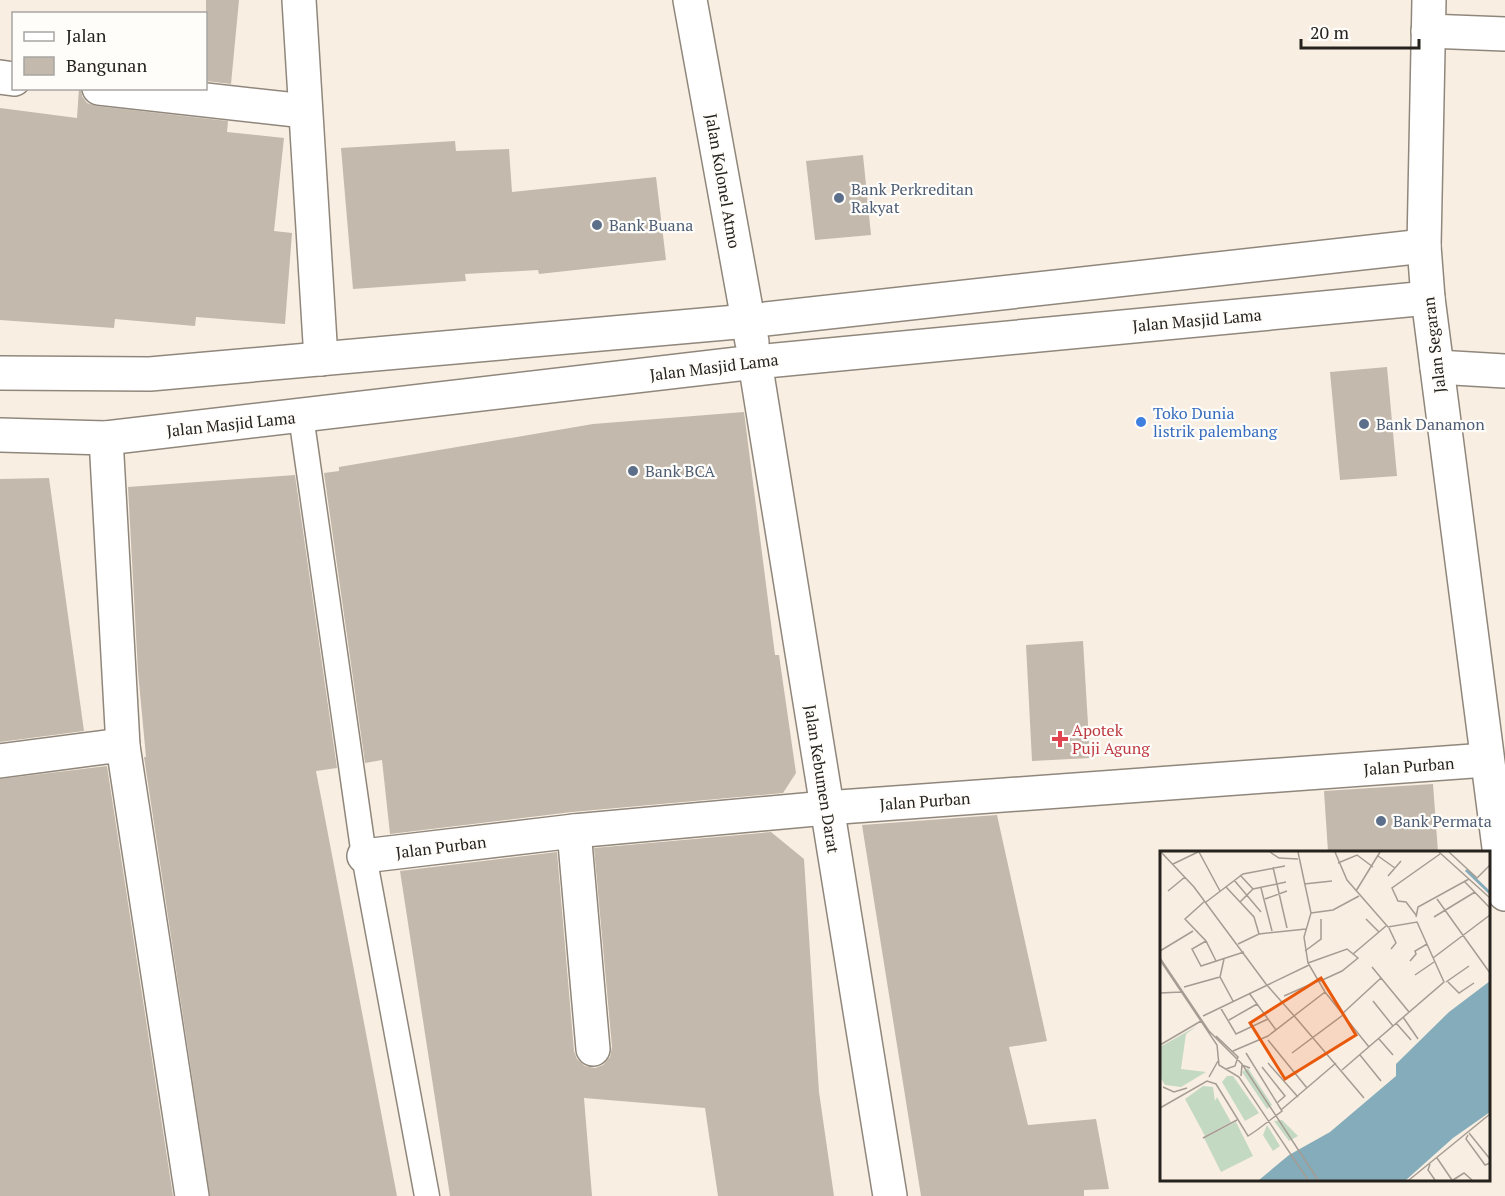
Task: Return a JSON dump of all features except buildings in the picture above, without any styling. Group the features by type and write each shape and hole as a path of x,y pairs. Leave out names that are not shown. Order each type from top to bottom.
{"street":[{"path":"299,0 321,359"},
{"name":"Jalan Kolonel Atmo","path":"690,0 755,362"},
{"path":"1428,15 1505,34"},
{"name":"Jalan Segaran","path":"1428,15 1424,246 1428,298 1492,747 1505,894"},
{"path":"117,90 305,111"},
{"path":"0,373 150,374 748,321 1424,246"},
{"path":"1173,274 1177,322"},
{"path":"994,294 1005,338"},
{"name":"Jalan Masjid Lama","path":"0,435 106,438 755,362 1428,298"},
{"name":"Jalan Kebumen Darat","path":"755,362 890,1196"},
{"path":"1437,367 1505,370"},
{"path":"106,438 123,746 192,1196"},
{"path":"0,761 123,746"},
{"name":"Jalan Purban","path":"364,856 574,831 1492,747"},
{"path":"574,831 593,1049"}],"lane":[{"path":"301,416 364,856 427,1196"}],"place":[{"name":"Bank Perkreditan Rakyat","path":"839,198"},
{"name":"Bank Buana","path":"597,225"},
{"name":"Toko Dunia listrik palembang","path":"1141,422"},
{"name":"Bank Danamon","path":"1364,424"},
{"name":"Bank BCA","path":"633,471"},
{"name":"Apotek Puji Agung","path":"1060,739"},
{"name":"Bank Permata","path":"1381,821"}]}
